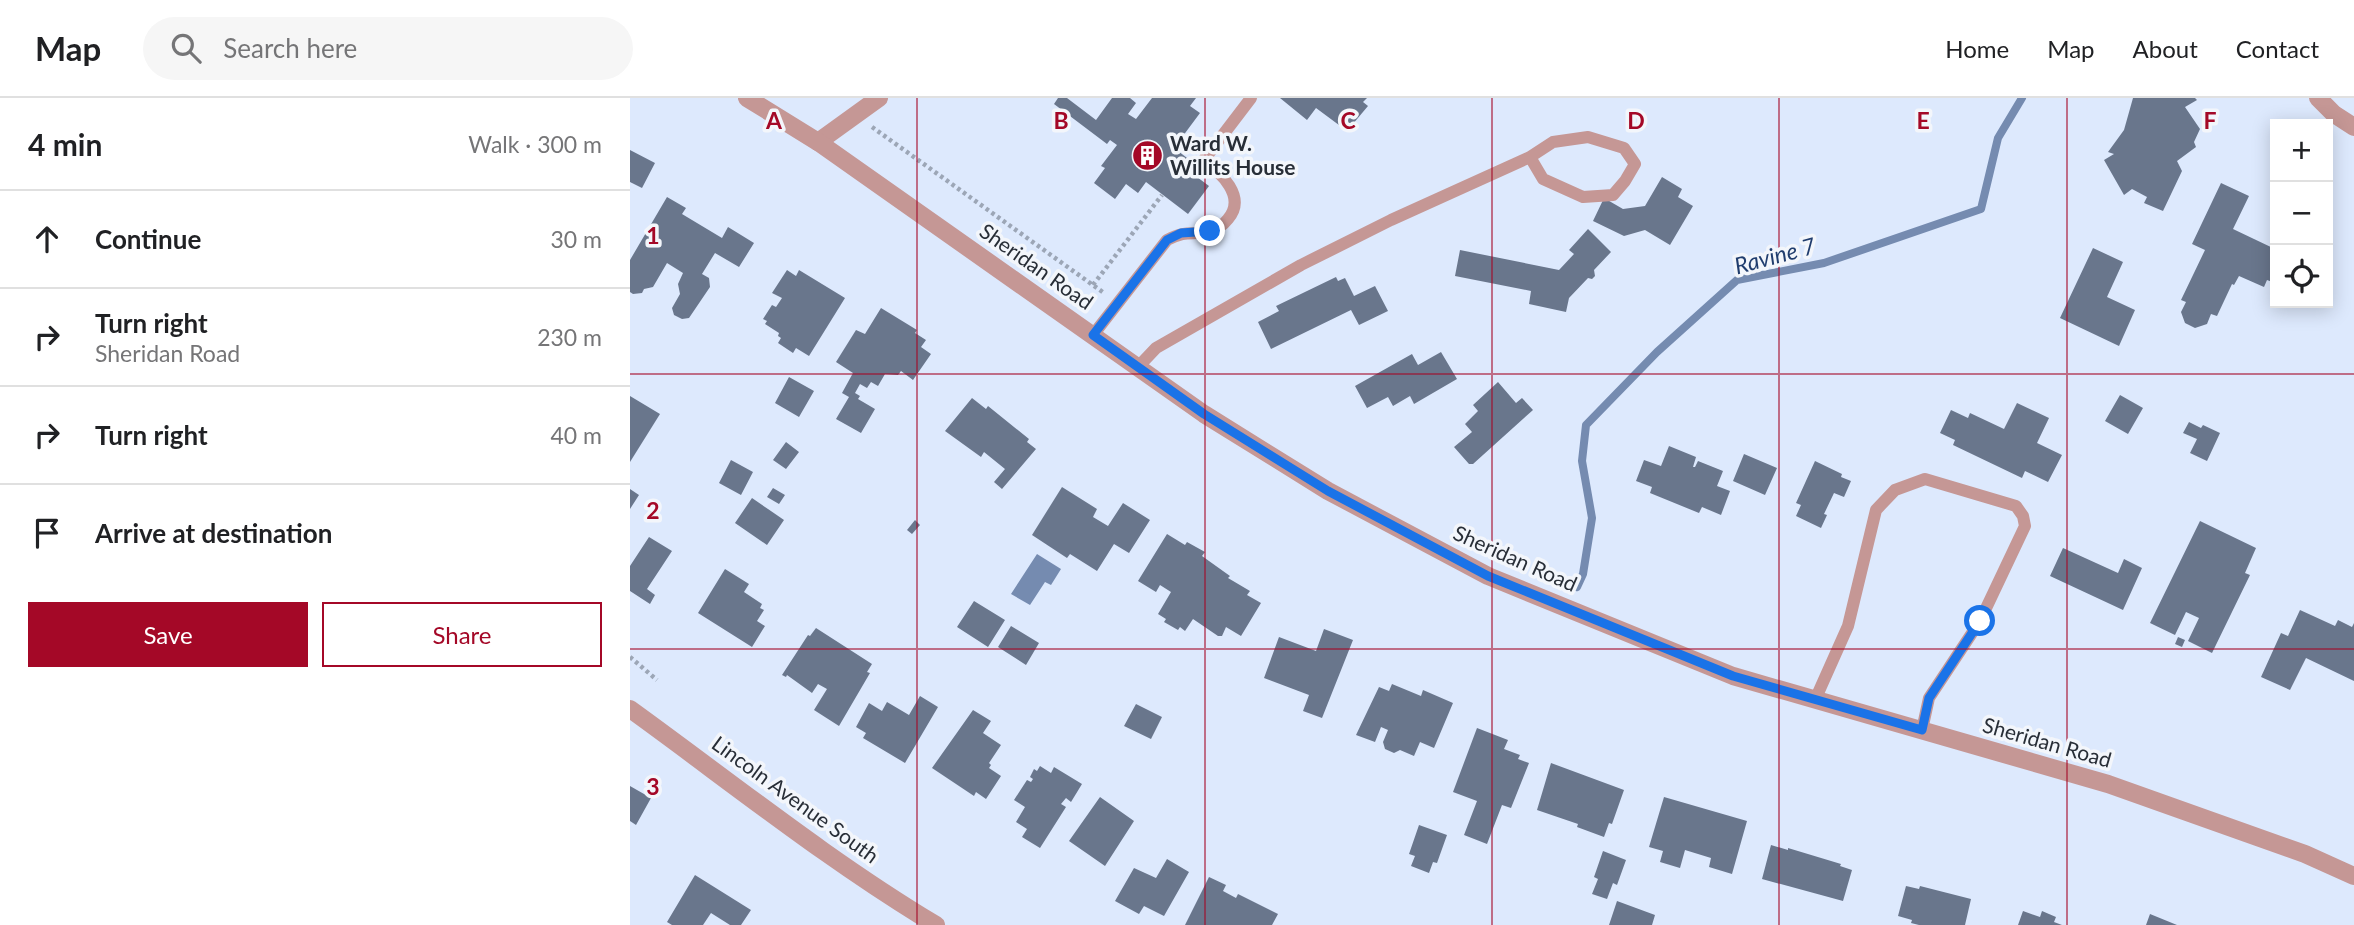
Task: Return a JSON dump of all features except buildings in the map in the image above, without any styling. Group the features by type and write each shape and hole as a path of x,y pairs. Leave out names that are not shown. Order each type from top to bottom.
{"street":[{"name":"Sheridan Road","path":"747,98 818,142 1204,414 1328,491 1488,576 1733,676 2108,784 2305,854 2354,876"},
{"path":"818,142 879,98"},
{"path":"2318,98 2333,114 2354,127"},
{"name":"Lincoln Avenue South","path":"630,709 816,845 905,907 936,925"}],"lane":[{"path":"1093,335 1167,240 1181,233 1210,231 1221,226 1231,216 1235,198 1228,184 1218,171 1203,161 1251,98"},
{"path":"1138,367 1156,348 1301,265 1391,220 1530,157 1553,142 1588,137 1625,148 1635,164 1613,195 1583,197 1543,179 1530,157"},
{"path":"1815,699 1848,626 1876,510 1895,490 1925,479 2016,506 2024,516 2025,526 1980,621 1929,698 1922,730"}],"path":[{"path":"854,114 1118,302"},
{"path":"1093,285 1162,195"},
{"path":"630,657 657,680"}],"water":[{"path":"1037,554 1061,569 1051,585 1045,582 1030,605 1011,594"}],"waterway":[{"name":"Ravine 7","path":"1577,587 1583,574 1592,518 1582,461 1586,425 1657,352 1737,280 1824,263 1981,209 1998,138 2022,98"}],"place":[{"name":"Ward W. Willits House","path":"1147,156"}],"route":[{"path":"1210,231 1181,233 1167,240 1093,335 1204,414 1328,491 1488,576 1733,676 1922,730 1929,698 1980,621"}]}
